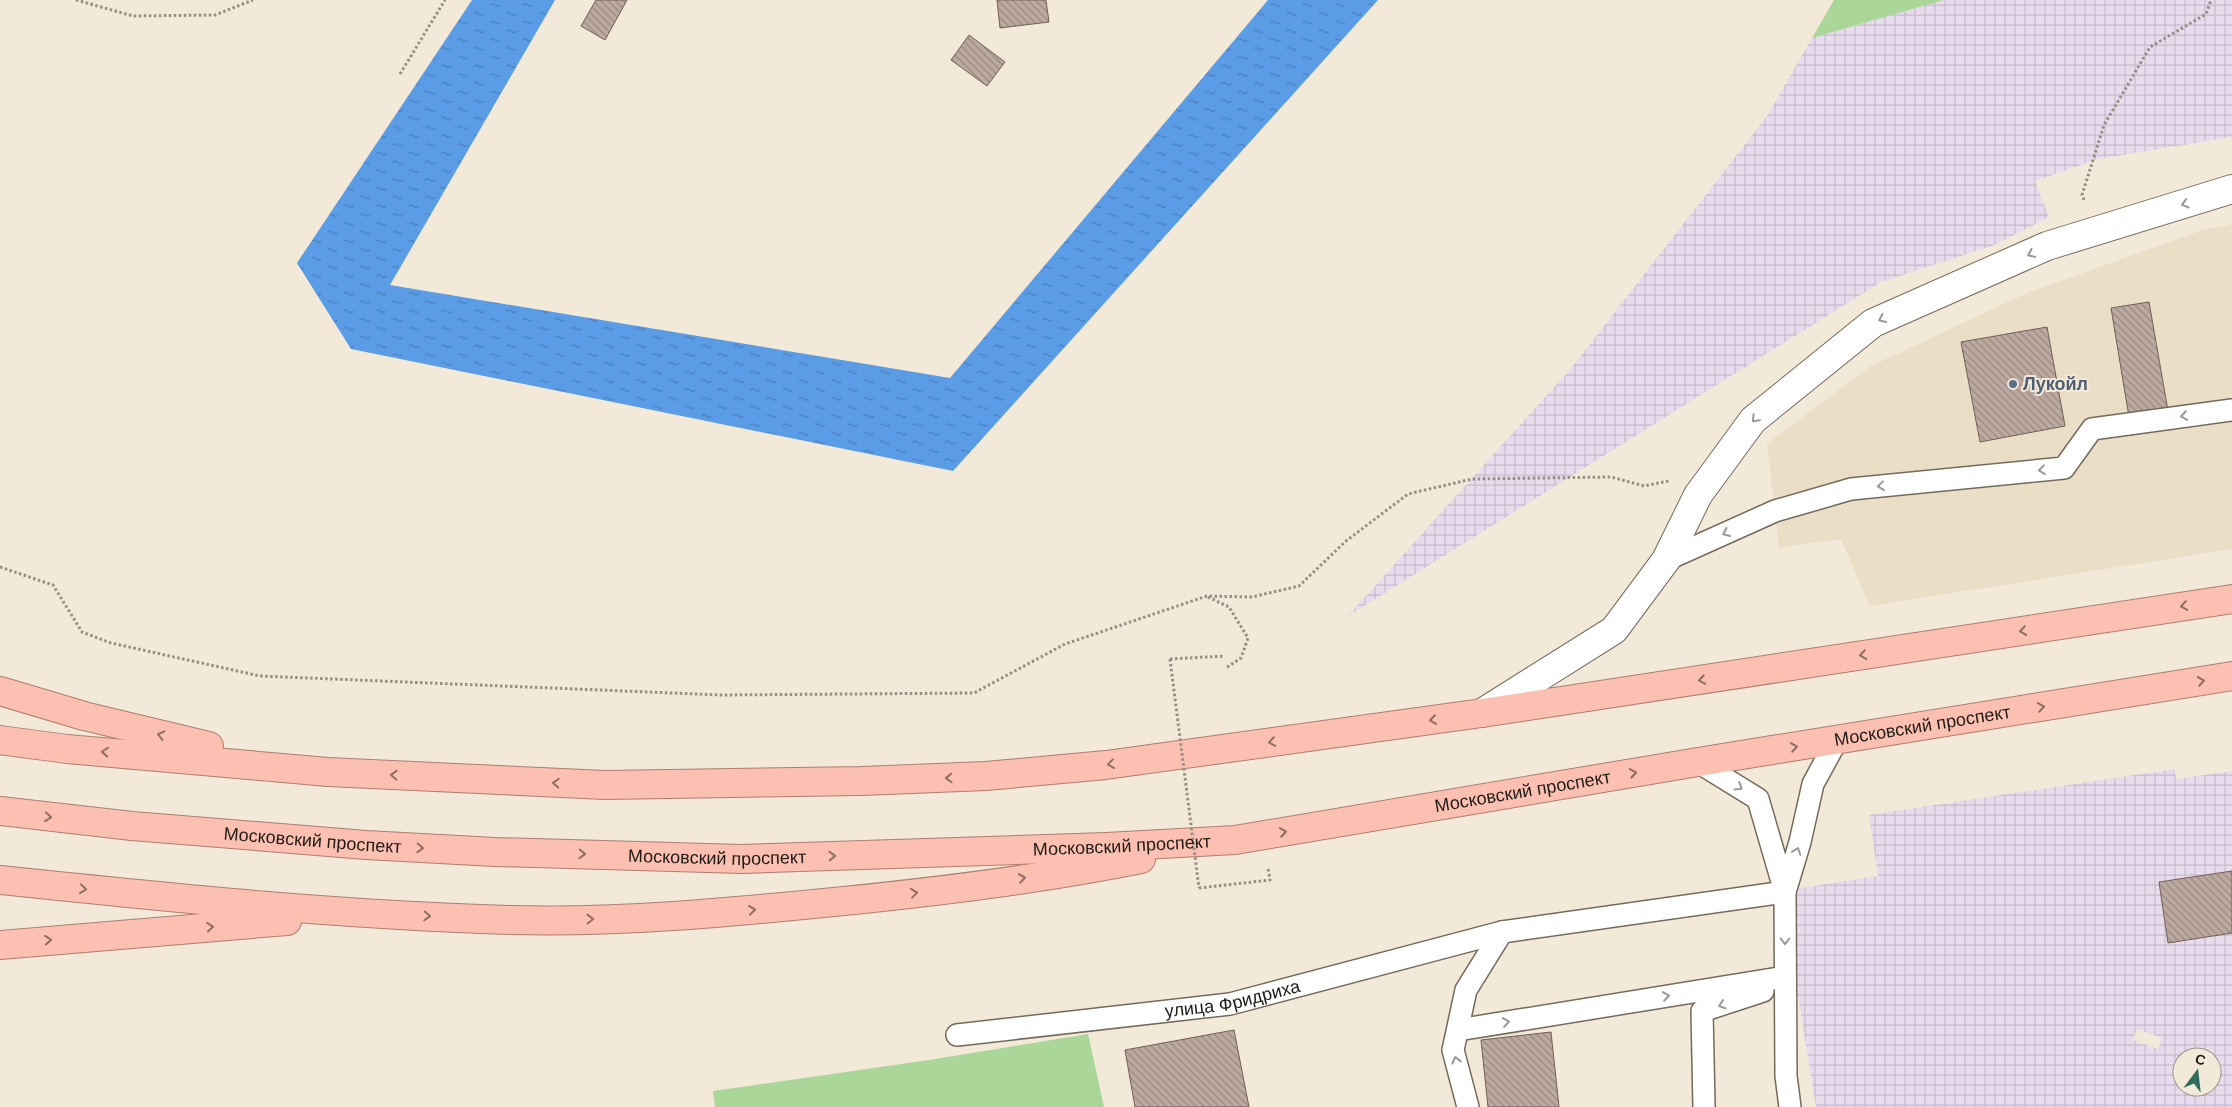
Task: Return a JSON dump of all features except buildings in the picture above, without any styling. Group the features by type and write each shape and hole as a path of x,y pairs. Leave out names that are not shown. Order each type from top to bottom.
{"highway":[{"path":"0,740 67,749 328,772 605,785 862,781 986,776 1106,765 1482,713 2232,599"},
{"name":"Московский проспект","path":"0,811 132,826 366,845 494,852 742,859 1106,847 1235,840 1698,762 2232,676"},
{"path":"0,691 84,716 328,772"},
{"path":"0,880 208,901 379,914 513,920 648,918 719,914 973,886 1118,864 1235,840"},
{"path":"0,945 379,914"}],"main road":[{"path":"1482,713 1614,630 1666,560 1698,495 1752,420 1873,323 2048,246 2232,189"}],"lane":[{"path":"1666,560 1774,511 1851,489 2064,468 2092,429 2232,410"},
{"path":"1784,892 1800,842 1813,784 1837,740"},
{"path":"1698,762 1758,799 1784,892 1786,1076 1790,1107"},
{"name":"улица Фридриха","path":"957,1035 1230,1004 1502,932 1784,892"},
{"path":"1468,1107 1453,1050 1466,990 1502,932"},
{"path":"1458,1030 1785,981"},
{"path":"1704,1107 1702,1011 1785,981"}],"path":[{"path":"76,0 133,16 215,15 253,0"},
{"path":"400,74 445,0"},
{"path":"2095,232 2082,195 2104,125 2150,48 2206,14 2211,0"},
{"path":"0,567 54,586 82,632 111,643 260,676 721,695 974,693 1065,644 1207,596 1252,597 1299,586 1346,541 1408,494 1472,479 1611,477 1644,486 1678,479"},
{"path":"1207,596 1230,607 1248,638 1241,658 1226,668"},
{"path":"1225,656 1170,659 1199,888 1270,880"}],"shaded area":[{"path":"1944,0 2232,0 2232,137 2098,159 2035,181 2049,217 1992,246 1881,282 1348,616 1573,366 1767,116 1812,38"},
{"path":"2232,224 2232,549 1870,606 1841,539 1779,548 1767,444 1871,366 2027,293 2200,231"},
{"path":"2174,769 2176,779 2232,771 2232,1107 1816,1107 1781,891 1878,876 1869,815","holes":["2137,1029 2162,1038 2158,1049 2133,1040"]}],"green space":[{"path":"1834,0 1944,0 1812,38"},
{"path":"1088,1034 1104,1107 715,1107 713,1091 929,1060"}],"water":[{"path":"472,0 555,0 390,285 950,378 1268,0 1378,0 953,471 351,349 297,263"}],"place":[{"name":"Лукойл","path":"2013,384"}]}
